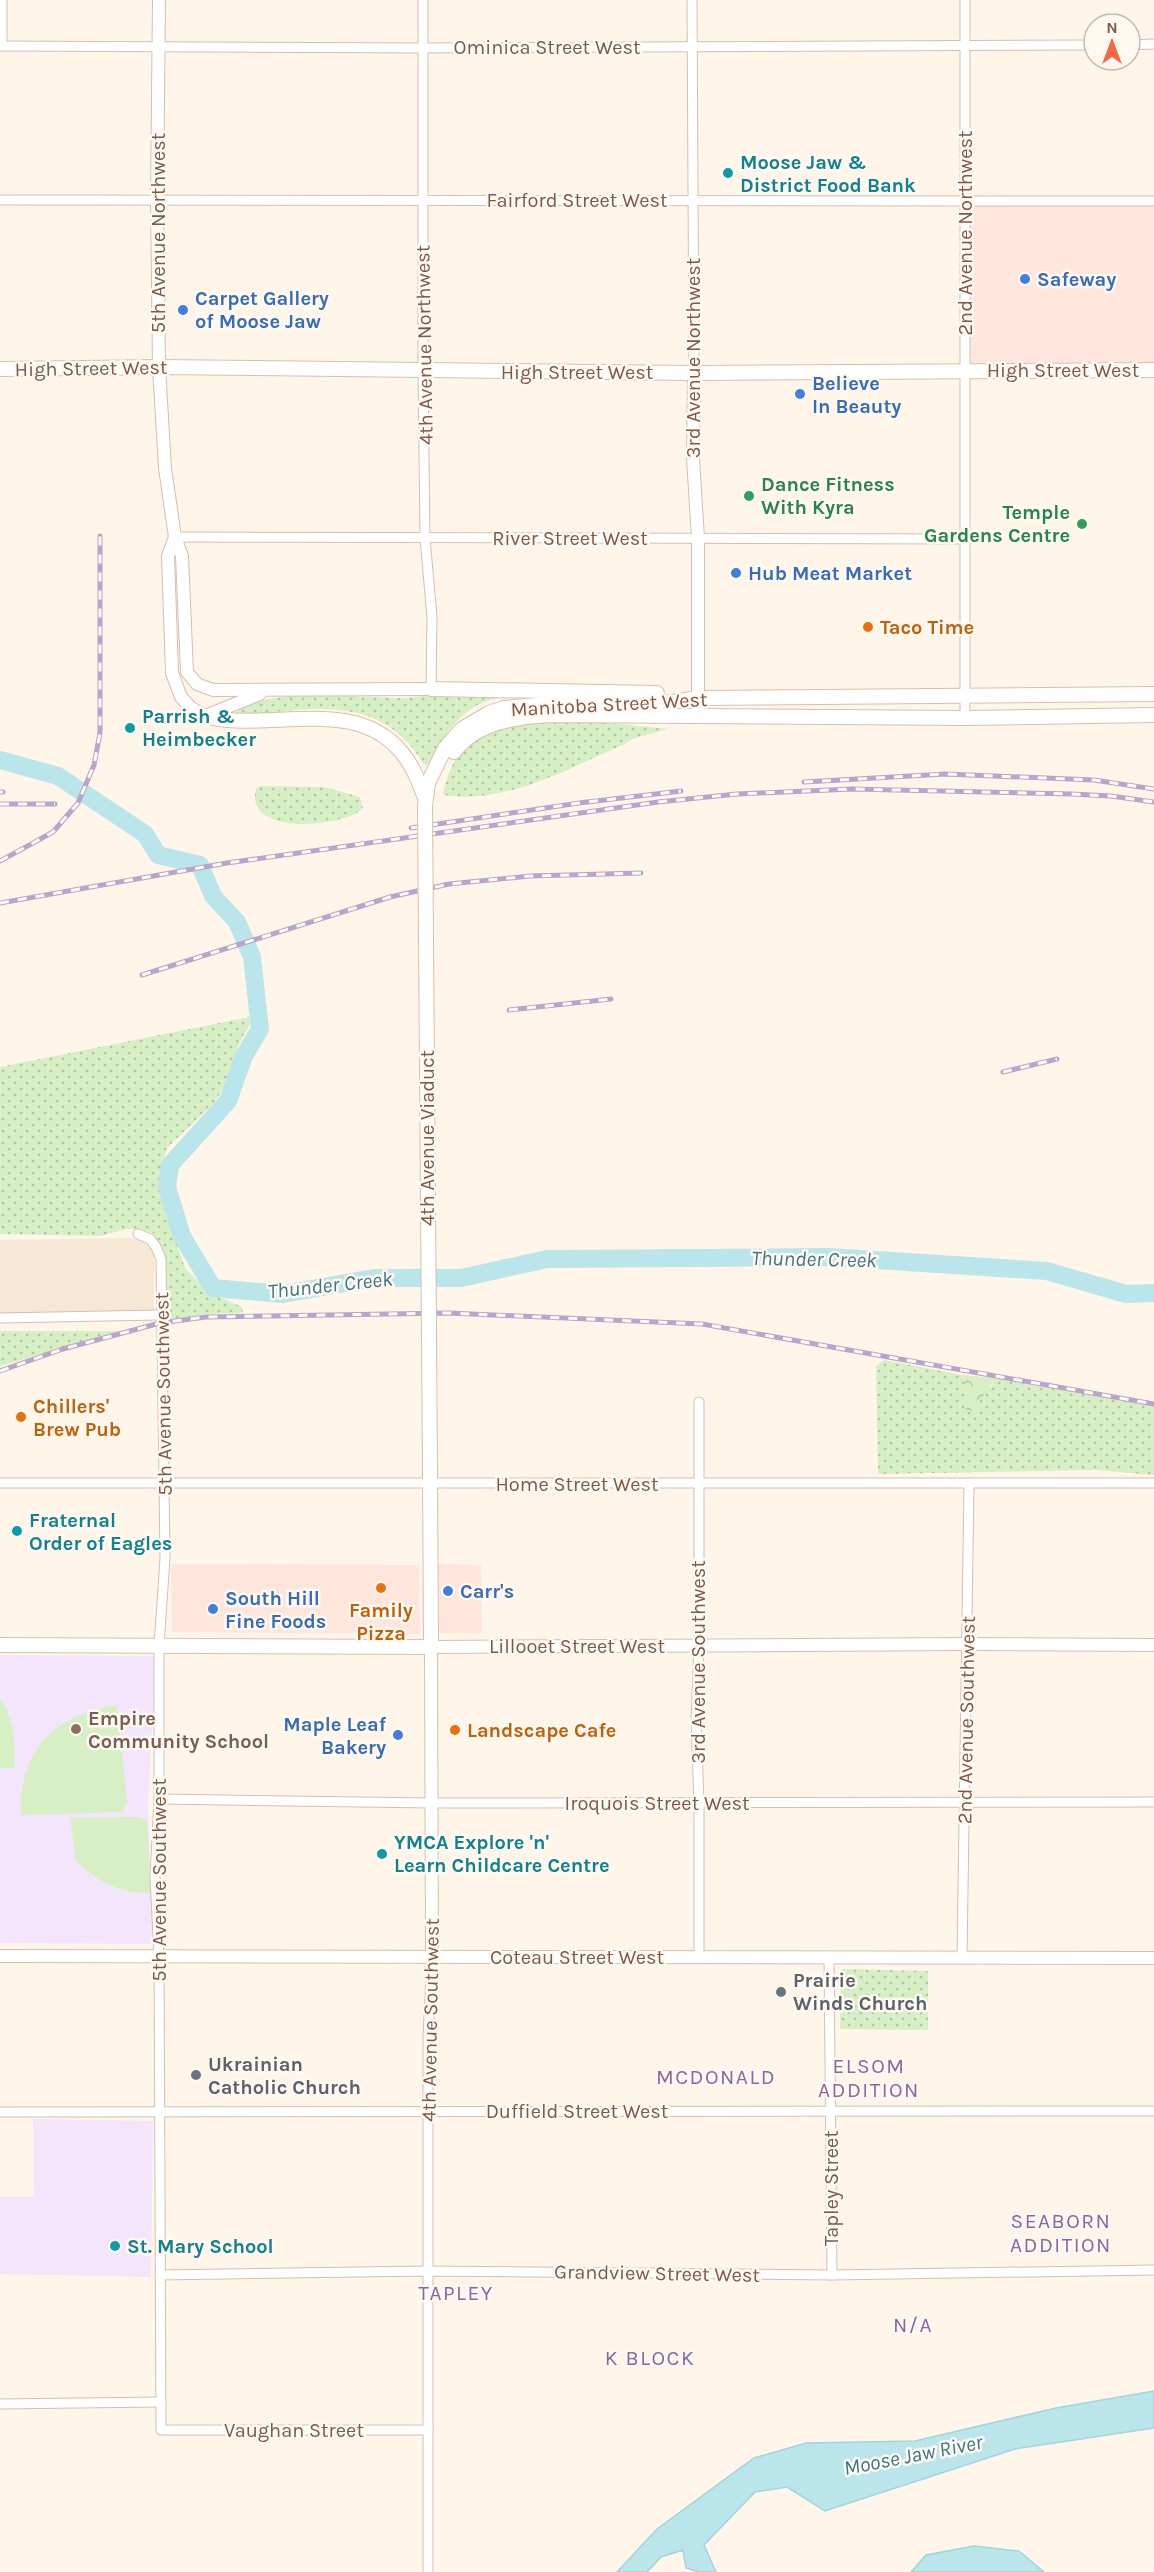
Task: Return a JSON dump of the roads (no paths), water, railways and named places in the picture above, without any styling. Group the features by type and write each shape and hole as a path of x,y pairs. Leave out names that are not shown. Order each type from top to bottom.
{"main road":[{"name":"High Street West","path":"0,369 159,367 694,373 1154,370"},
{"path":"431,689 673,694 698,698"},
{"name":"Manitoba Street West","path":"425,802 433,770 445,748 462,729 489,713 504,708 560,703 672,702 698,698 1154,694"},
{"name":"Manitoba Street West","path":"425,802 458,747 474,734 497,723 549,715 965,718 1154,715"},
{"path":"205,716 230,721 331,719 365,727 384,736 402,752 412,768 425,802"},
{"name":"4th Avenue Viaduct","path":"425,802 430,1469"},
{"name":"4th Avenue Southwest","path":"430,1469 430,1647"},
{"name":"Lillooet Street West","path":"0,1644 430,1647"}],"street":[{"path":"1,46 2,0"},
{"name":"5th Avenue Northwest","path":"159,0 157,200 159,367 165,468 175,537 182,556 187,672 193,681 208,689 274,691"},
{"name":"4th Avenue Northwest","path":"423,0 423,371 425,538 432,617 431,689"},
{"name":"3rd Avenue Northwest","path":"692,0 693,458 698,538 698,716"},
{"name":"2nd Avenue Northwest","path":"965,0 965,718"},
{"name":"Ominica Street West","path":"1,46 423,48 1082,45"},
{"name":"Fairford Street West","path":"0,200 1154,201"},
{"name":"5th Avenue Northwest","path":"175,537 168,556 172,673 181,697 198,713 205,716"},
{"name":"River Street West","path":"175,537 966,539"},
{"path":"205,716 251,697 274,691 431,689"},
{"name":"5th Avenue Southwest","path":"138,1234 150,1239 161,1260 165,1558 159,1646 159,1799 155,1877 159,1956 161,2430"},
{"path":"0,1318 160,1315"},
{"name":"3rd Avenue Southwest","path":"699,1402 699,1645 696,1720 699,1803 699,1957"},
{"name":"Home Street West","path":"0,1483 1154,1483"},
{"name":"2nd Avenue Southwest","path":"962,1958 966,1644 970,1556 969,1483"},
{"name":"Lillooet Street West","path":"430,1647 1154,1645"},
{"name":"4th Avenue Southwest","path":"428,2572 428,2111 432,1957 430,1647"},
{"name":"Iroquois Street West","path":"159,1799 431,1803 1154,1802"},
{"name":"Coteau Street West","path":"0,1956 1154,1958"},
{"name":"Tapley Street","path":"829,1958 832,2275"},
{"name":"Duffield Street West","path":"0,2112 1154,2111"},
{"name":"Grandview Street West","path":"160,2275 427,2271 832,2275 1154,2270"},
{"path":"0,2403 160,2402"},
{"name":"Vaughan Street","path":"161,2430 428,2430"}],"water":[{"name":"Moose Jaw River","path":"1154,2391 1154,2428 1015,2449 825,2511 787,2487 755,2492 704,2545 716,2572 699,2572 686,2568 683,2550 661,2557 647,2572 617,2572 657,2529 754,2458 806,2443 915,2441 1056,2408"},
{"path":"974,2546 1019,2551 1044,2572 911,2572 926,2555"}],"waterway":[{"name":"Thunder Creek","path":"0,760 58,776 145,834 158,855 200,865 213,896 237,922 252,957 260,1029 244,1056 228,1101 170,1165 167,1187 182,1236 213,1288 283,1294 374,1278 461,1278 547,1259 829,1257 1047,1271 1126,1294 1154,1293"}],"railway":[{"path":"0,861 53,832 78,803 94,765 100,733 100,536"},
{"path":"804,782 945,774 1094,780 1154,789"},
{"path":"0,903 227,863 658,802 737,794 852,789 1071,794 1111,796 1154,802"},
{"path":"411,828 579,803 681,791"},
{"path":"0,804 55,804"},
{"path":"142,975 390,897 449,884 530,876 641,873"},
{"path":"509,1010 611,999"},
{"path":"1003,1072 1057,1059"},
{"path":"0,1371 63,1349 160,1323 206,1317 449,1313 702,1324 1154,1404"}],"place":[{"name":"Moose Jaw & District Food Bank","path":"728,173"},
{"name":"Safeway","path":"1025,279"},
{"name":"Carpet Gallery of Moose Jaw","path":"183,310"},
{"name":"Believe In Beauty","path":"800,394"},
{"name":"Dance Fitness With Kyra","path":"749,496"},
{"name":"Temple Gardens Centre","path":"1082,524"},
{"name":"Hub Meat Market","path":"736,573"},
{"name":"Taco Time","path":"868,627"},
{"name":"Parrish & Heimbecker","path":"130,728"},
{"name":"Chillers' Brew Pub","path":"21,1417"},
{"name":"Fraternal Order of Eagles","path":"17,1531"},
{"name":"Family Pizza","path":"381,1588"},
{"name":"Carr's","path":"448,1591"},
{"name":"South Hill Fine Foods","path":"213,1609"},
{"name":"Empire Community School","path":"76,1729"},
{"name":"Landscape Cafe","path":"455,1730"},
{"name":"Maple Leaf Bakery","path":"398,1735"},
{"name":"YMCA Explore 'n' Learn Childcare Centre","path":"382,1854"},
{"name":"Prairie Winds Church","path":"781,1992"},
{"name":"Ukrainian Catholic Church","path":"196,2075"},
{"name":"St. Mary School","path":"115,2246"}],"district":[{"name":"MCDONALD","path":"716,2077"},
{"name":"ELSOM ADDITION","path":"869,2078"},
{"name":"SEABORN ADDITION","path":"1061,2233"},
{"name":"TAPLEY","path":"456,2293"},
{"name":"N/A","path":"913,2325"},
{"name":"K BLOCK","path":"650,2358"}]}
